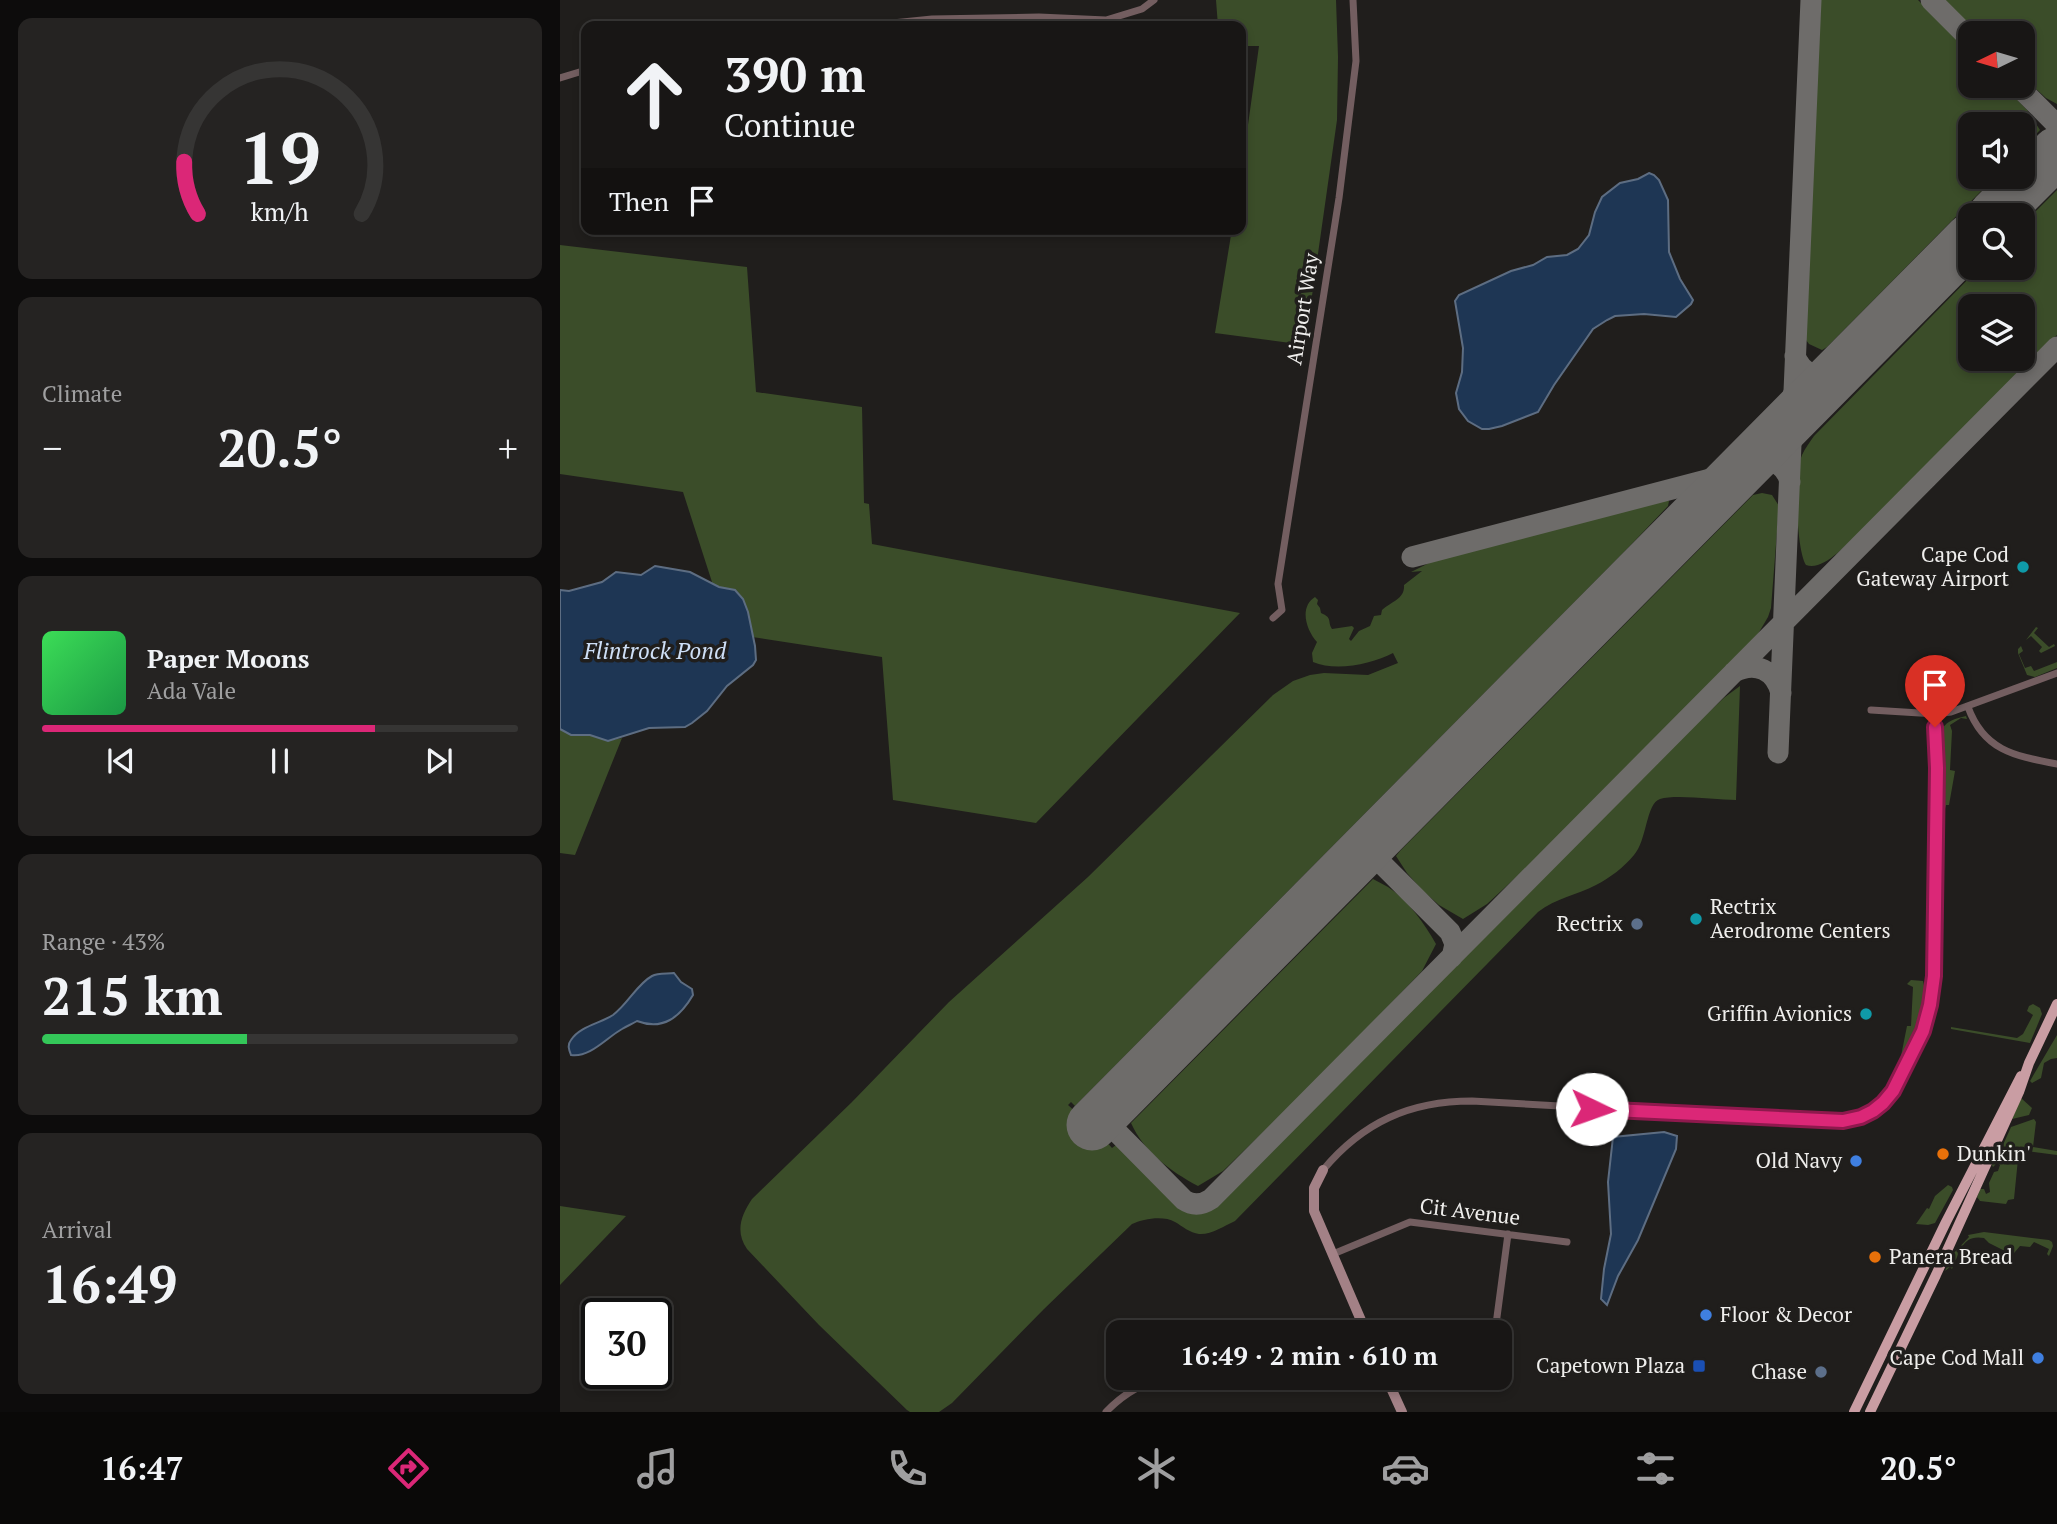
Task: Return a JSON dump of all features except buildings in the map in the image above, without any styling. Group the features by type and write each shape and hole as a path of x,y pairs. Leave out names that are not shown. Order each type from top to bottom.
{"main road":[{"path":"1870,1412 1936,1275 2057,1004"},
{"path":"1854,1412 2013,1088 2029,1063"}],"street":[{"path":"912,21 1039,17 1106,20 1142,9 1154,0"},
{"name":"Airport Way","path":"1273,618 1282,610 1278,584 1338,208 1356,61 1353,0"},
{"path":"560,78 581,72"},
{"path":"1871,710 1936,714 1951,712 2057,673"},
{"path":"1968,707 1978,729 1998,747 2027,758 2057,764"},
{"path":"1361,1320 1316,1216 1313,1203 1316,1183 1323,1170 1345,1147 1378,1122 1412,1108 1448,1101 1821,1121 1856,1118 1873,1111 1883,1103 1898,1082 1923,1031 1934,976 1936,714"},
{"name":"Cit Avenue","path":"1333,1254 1410,1222 1567,1242"},
{"path":"1497,1320 1508,1234"},
{"path":"1106,1412 1132,1390"},
{"path":"1392,1390 1402,1412"}],"green space":[{"path":"1216,0 1336,0 1337,120 1305,345 1215,333 1231,235 1246,235 1246,139 1259,46 1246,46 1246,21 1218,21"},
{"path":"1821,0 1918,0 1958,40 1958,98 2016,98 2028,112 1958,112 1958,189 1983,189 1969,203 1958,203 1958,214 1827,347 1822,350 1809,344 1805,327"},
{"path":"1944,0 2057,0 2057,104 2035,88 2035,21 1965,21"},
{"path":"2035,122 2040,130 2035,135"},
{"path":"2057,190 2057,335 2035,357 2035,294 1958,294 1958,371 2021,371 1841,550 1827,561 1813,566 1806,565 1800,543 1797,493 1799,464 1814,436 1967,280 2035,280 2035,212"},
{"path":"560,245 747,267 756,392 862,407 864,503 869,504 872,544 1240,613 1036,823 893,800 882,657 726,633 683,492 560,474"},
{"path":"1753,495 1772,495 1779,506 1771,608 1758,634 1537,858 1487,904 1463,919 1439,905 1407,873 1396,856"},
{"path":"1669,501 1668,506 1624,552 1075,1106 1071,1102 1068,1105 1104,1136 1112,1148 1116,1145 1179,1207 1193,1213 1210,1211 1684,735 1740,686 1736,800 1676,797 1655,802 1642,841 1626,864 1601,882 1552,903 1538,912 1235,1221 1204,1234 1192,1232 1175,1222 1159,1218 1132,1224 952,1403 939,1412 907,1410 819,1325 747,1249 740,1230 745,1211 752,1199 852,1102 949,1002 1088,877 1273,695 1293,681 1310,675 1368,675 1398,663 1393,653 1354,665 1332,666 1313,662 1312,653 1317,642 1307,625 1306,612 1310,601 1315,597 1318,600 1321,613 1328,618 1332,629 1352,626 1354,628 1349,639 1351,641 1359,631 1370,626 1374,616 1381,615 1382,610 1400,597 1404,585 1422,571 1411,572 1433,561"},
{"path":"2036,627 2038,628 2034,633 2049,647 2054,644 2055,646 2041,653 2039,651 2042,647 2031,636 2026,640"},
{"path":"2021,646 2023,651 2019,654 2025,668 2031,666 2034,671 2057,662 2057,668 2035,677 2027,675 2018,653"},
{"path":"1966,716 1967,719 1961,718 1950,725 1950,770 1955,771 1949,805 1946,805 1944,813 1941,808 1942,729 1949,722"},
{"path":"560,729 571,735 590,735 608,741 622,738 575,855 560,853"},
{"path":"1373,879 1403,899 1436,944 1422,971 1329,1068 1223,1171 1198,1186 1178,1174 1151,1152 1131,1123"},
{"path":"1911,980 1923,981 1924,1000 1918,1022 1900,1061 1907,1026 1911,1026 1913,987 1907,984"},
{"path":"2033,1004 2040,1008 2042,1014 2030,1043 1951,1029 2017,1038 2023,1034 2033,1015 2027,1011"},
{"path":"2057,1035 2057,1058 2044,1063 2041,1078 2032,1083 2030,1081"},
{"path":"2021,1098 2032,1108 2029,1115 2012,1119"},
{"path":"2034,1119 2036,1122 2033,1147 2057,1151 2057,1155 2003,1148 2011,1127"},
{"path":"2000,1156 2018,1159 2014,1199 2008,1200 2006,1204 1980,1201 1977,1197 1980,1189 1984,1189 1986,1194 1990,1192 1989,1183 2000,1165 1992,1165 1994,1158"},
{"path":"1948,1185 1953,1190 1935,1223 1916,1224 1927,1208 1929,1209 1935,1196"},
{"path":"560,1206 626,1216 560,1285"},
{"path":"1984,1232 2049,1240 2053,1246 2049,1256 2049,1249 2034,1242 2030,1247 2020,1246 2009,1259 2009,1253 1984,1238 1977,1237 1966,1242 1952,1269 1950,1267 1945,1271 1953,1254 1968,1235"}],"water":[{"path":"1649,173 1659,180 1668,200 1669,252 1680,279 1693,300 1691,304 1676,317 1644,314 1615,316 1607,320 1593,329 1538,412 1489,429 1482,429 1468,421 1459,409 1456,393 1462,372 1463,348 1455,301 1459,295 1547,257 1567,255 1578,249 1589,235 1602,197 1620,183"},
{"name":"Flintrock Pond","path":"655,566 690,572 719,587 735,590 743,599 748,612 756,660 727,686 707,711 685,727 649,728 608,741 590,735 571,735 560,729 560,590 569,591 602,582 616,572 641,575"},
{"path":"674,973 692,989 693,995 676,1016 663,1023 646,1024 637,1021 591,1050 571,1055 569,1044 580,1031 613,1015 652,976"},
{"path":"1664,1132 1677,1136 1676,1149 1607,1305 1601,1299 1611,1234 1608,1182 1613,1137"}],"taxiway":[{"path":"1779,433 1794,391 1811,0"},
{"path":"1931,0 1958,27"},
{"path":"2030,98 2057,125"},
{"path":"1101,1116 1184,1200 1198,1204 1211,1199 2057,347"},
{"path":"1795,356 1802,368 1812,374 1838,373"},
{"path":"1778,753 1791,444 1796,425 1809,402"},
{"path":"1745,467 1772,462 1783,468 1790,482"},
{"path":"1412,557 1741,471"},
{"path":"1734,672 1750,667 1764,670 1774,678 1781,693"},
{"path":"1380,862 1376,848 1381,833"},
{"path":"1351,863 1368,858 1380,862 1450,932 1455,944 1452,957"}],"runway":[{"path":"2006,203 2057,152"},
{"path":"1092,1125 1958,251"}],"place":[{"name":"Cape Cod Gateway Airport","path":"2023,567"},
{"name":"Rectrix Aerodrome Centers","path":"1696,919"},
{"name":"Rectrix","path":"1637,924"},
{"name":"Griffin Avionics","path":"1866,1014"},
{"name":"Dunkin'","path":"1943,1154"},
{"name":"Old Navy","path":"1856,1161"},
{"name":"Panera Bread","path":"1875,1257"},
{"name":"Floor & Decor","path":"1706,1315"},
{"name":"Cape Cod Mall","path":"2038,1358"},
{"name":"Capetown Plaza","path":"1699,1366"},
{"name":"Chase","path":"1821,1372"}],"route":[{"path":"1592,1109 1843,1121 1868,1113 1888,1098 1923,1031 1933,991 1937,768 1935,727"}]}
